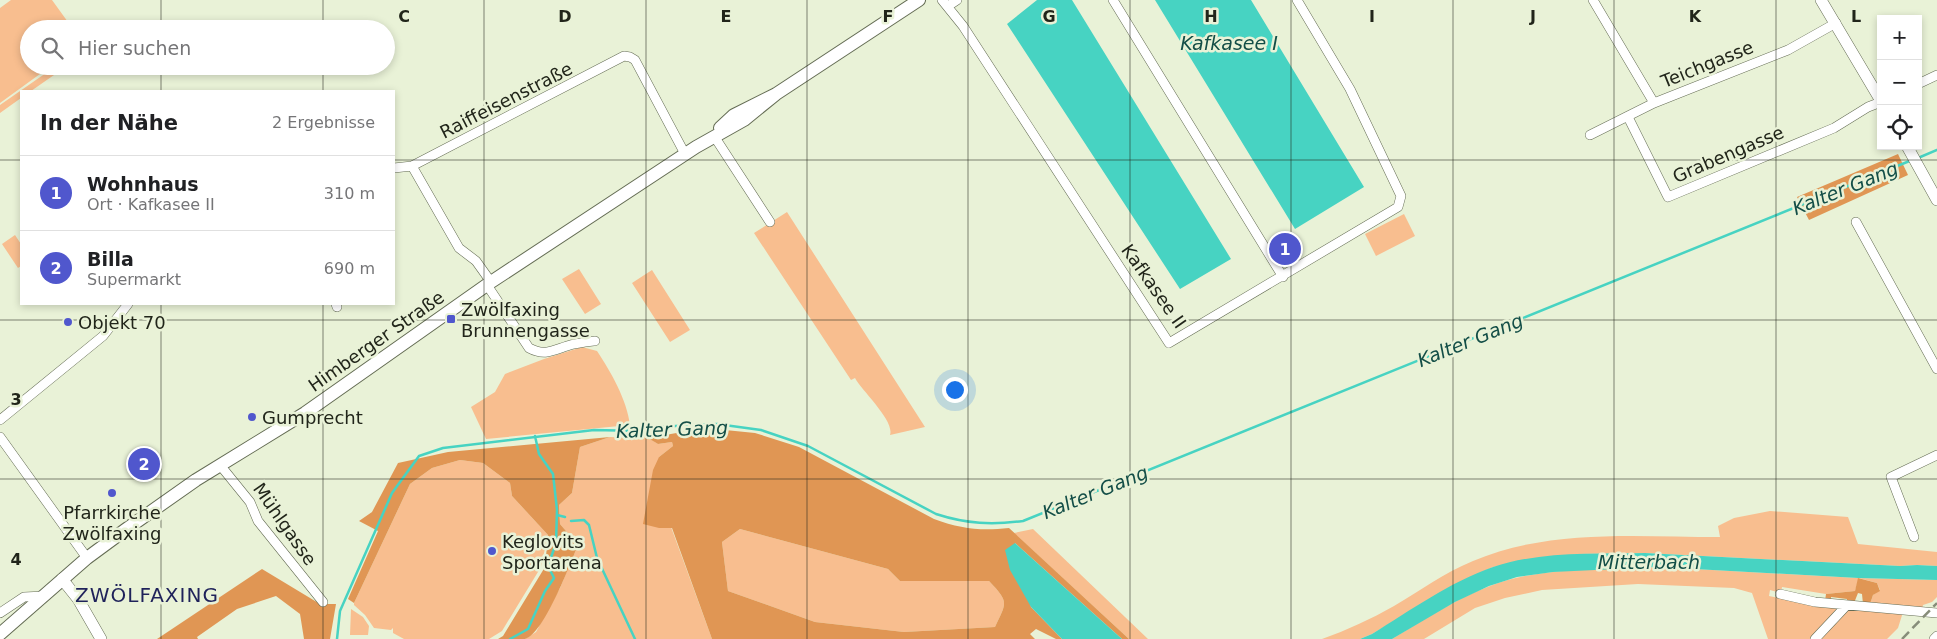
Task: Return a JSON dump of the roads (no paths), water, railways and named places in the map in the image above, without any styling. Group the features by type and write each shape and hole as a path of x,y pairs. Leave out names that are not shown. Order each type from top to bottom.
{"main road":[{"name":"Himberger Straße","path":"0,634 87,558 125,530 220,465 305,413 489,284 714,136 734,115 776,94 919,0"}],"street":[{"name":"Kafkasee II","path":"957,0 945,3 968,34 1169,343 1283,277"},
{"path":"1113,0 1283,277 1398,207 1401,196 1350,89 1297,0"},
{"path":"1593,0 1654,103"},
{"path":"1821,0 1877,95"},
{"name":"Teichgasse","path":"1590,135 1654,103 1788,50 1836,23"},
{"name":"Raiffeisenstraße","path":"395,168 412,166 624,56 635,60 685,154"},
{"path":"1922,82 1937,75"},
{"name":"Grabengasse","path":"1628,117 1668,196 1834,128 1877,104"},
{"path":"714,136 770,222"},
{"path":"1909,150 1937,200"},
{"path":"412,166 459,248 476,261 530,348 547,354 569,346 595,341"},
{"path":"1856,222 1937,368"},
{"path":"0,420 103,336 127,305"},
{"path":"0,437 87,558"},
{"path":"1914,537 1891,477 1937,455"},
{"name":"Mühlgasse","path":"220,465 250,502 258,521 323,602"},
{"path":"62,579 78,599 100,639"},
{"path":"1780,594 1815,602 1847,606 1907,609 1937,613"},
{"path":"0,613 24,597 44,596"},
{"path":"1815,639 1847,606"},
{"path":"1934,639 1937,636"}],"water":[{"path":"1037,0 1072,0 1231,259 1180,289 1007,24"},
{"name":"Kafkasee I","path":"1155,0 1251,0 1364,187 1295,229"},
{"path":"1015,543 1122,639 1062,639 1031,607 1010,570 1005,550"},
{"name":"Mitterbach","path":"1645,553 1900,566 1937,566 1937,580 1858,578 1658,567 1553,572 1517,577 1489,586 1455,602 1392,639 1360,639 1372,634 1446,588 1493,567 1530,558 1549,556"}],"waterway":[{"name":"Kalter Gang","path":"1918,158 1937,150"},
{"name":"Kalter Gang","path":"337,639 340,611 392,493 419,456 443,448 594,430 641,431 655,427 717,424 761,430 808,446 936,514 980,523 1023,521 1912,160"},
{"path":"510,639 528,629 545,591 554,578 548,566 556,543 557,510 553,474 539,454 535,436"},
{"path":"557,515 565,517"},
{"path":"571,521 584,520 589,525 597,558 635,639"}],"railway":[{"path":"1902,639 1937,603"}],"place":[{"name":"Wohnhaus","path":"1285,249"},
{"name":"Zwölfaxing Brunnengasse","path":"451,319"},
{"name":"Objekt 70","path":"68,322"},
{"name":"Gumprecht","path":"252,417"},
{"name":"Billa","path":"144,464"},
{"name":"Pfarrkirche Zwölfaxing","path":"112,493"},
{"name":"Keglovits Sportarena","path":"492,551"}],"district":[{"name":"ZWÖLFAXING","path":"147,595"}]}
